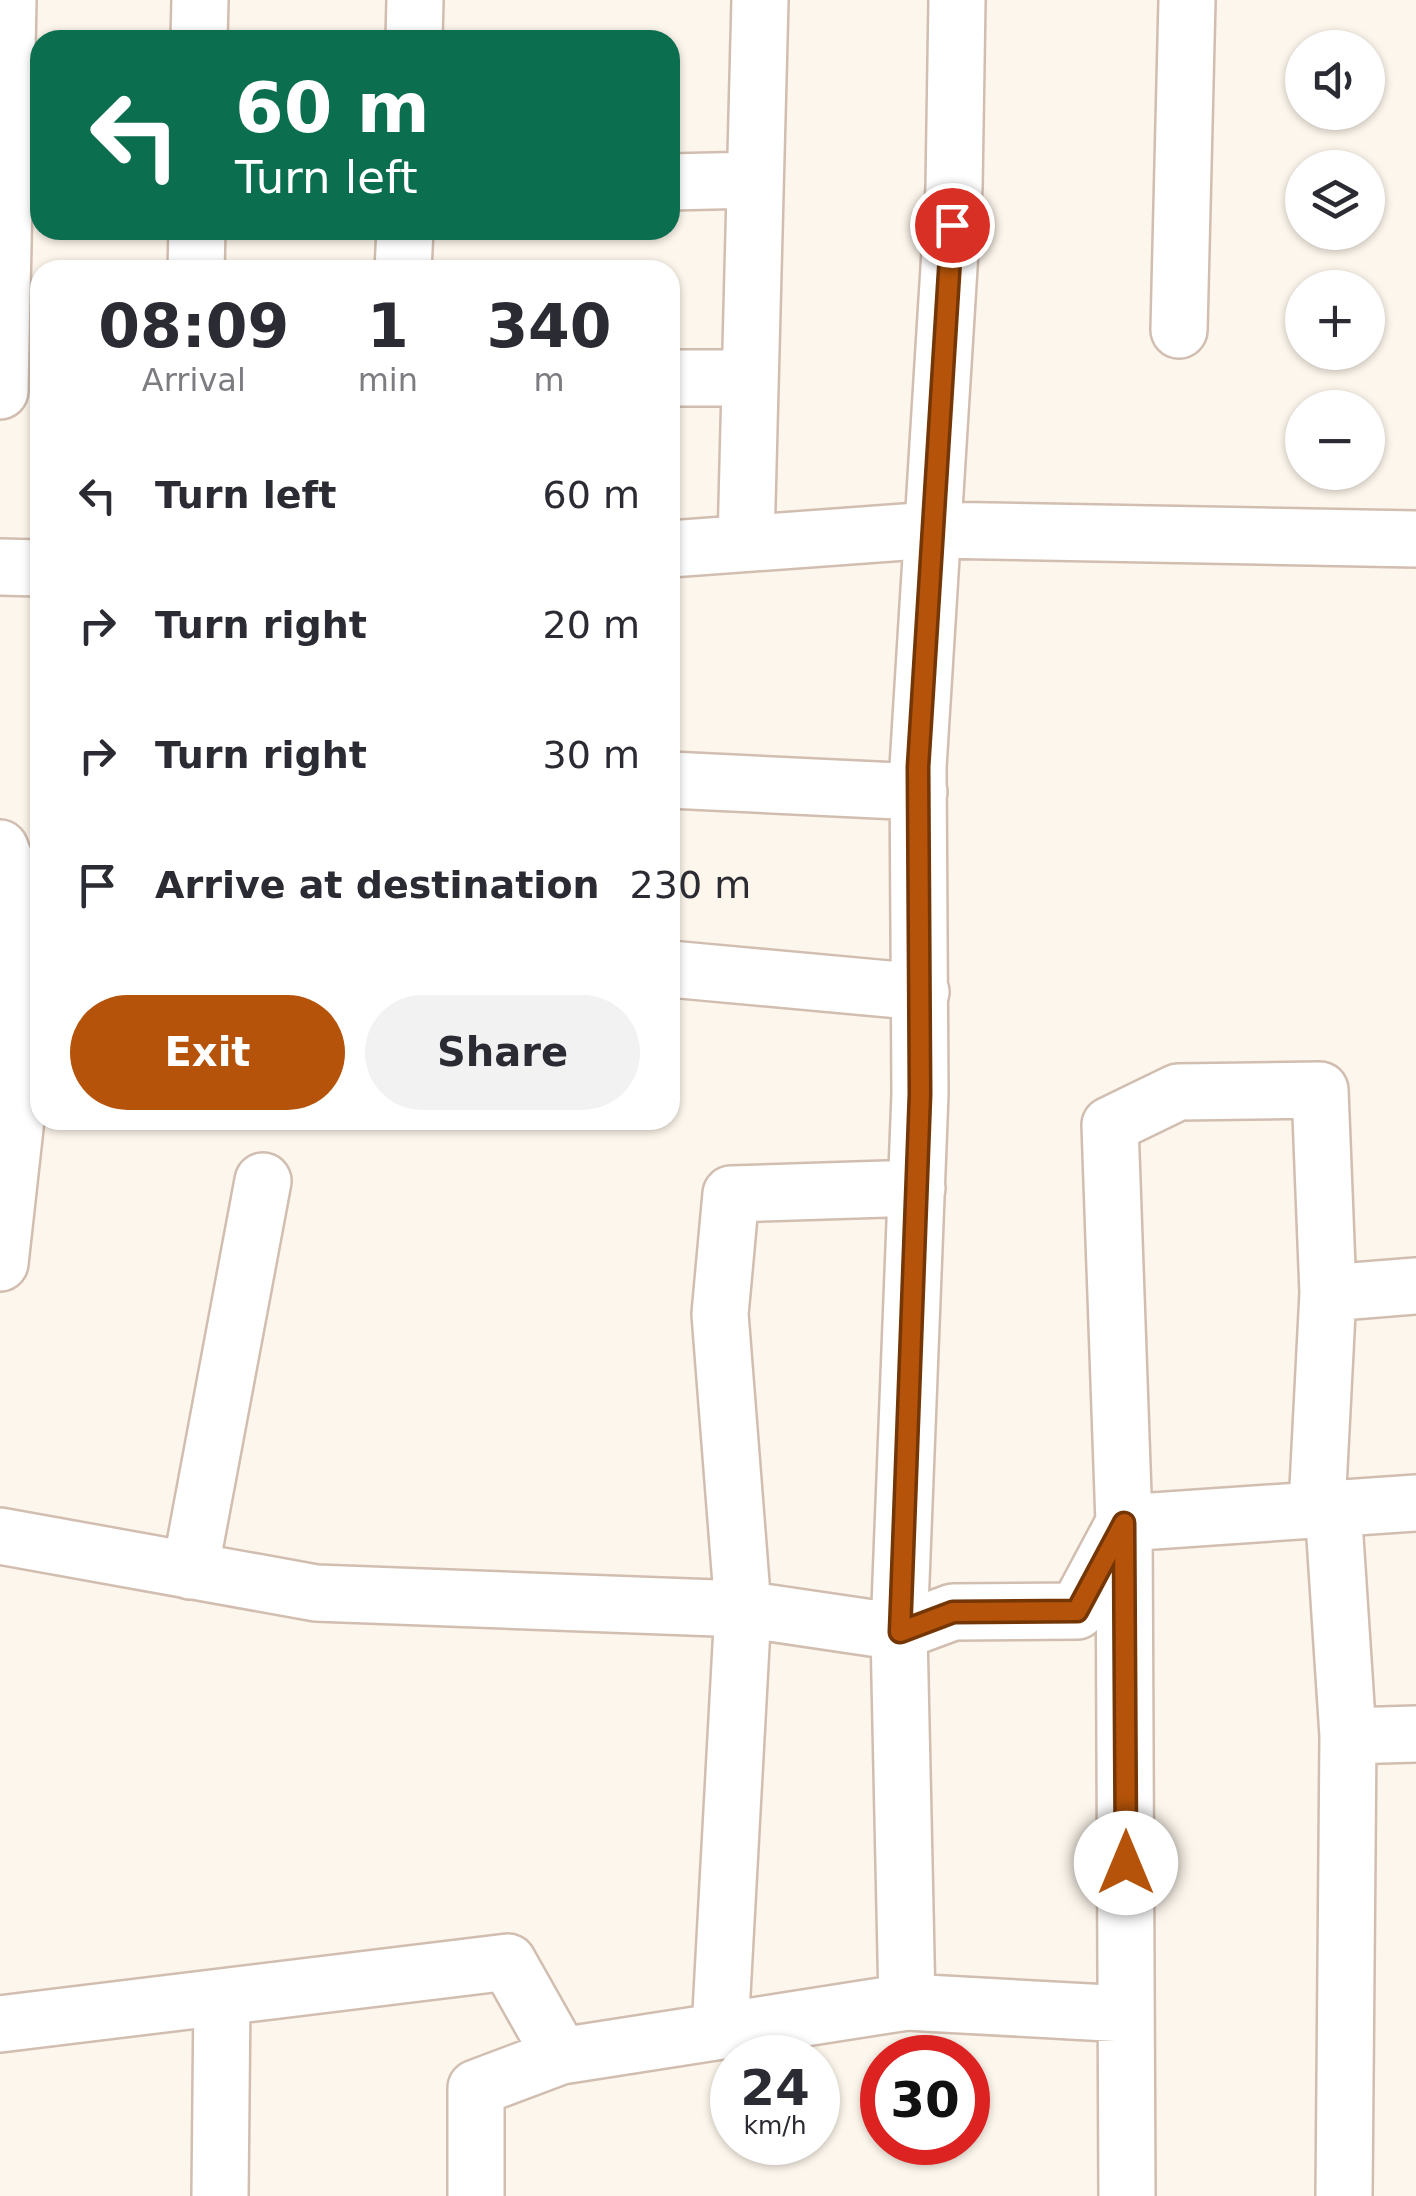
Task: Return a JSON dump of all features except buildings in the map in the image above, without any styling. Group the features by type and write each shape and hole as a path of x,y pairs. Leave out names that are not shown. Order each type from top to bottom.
{"street":[{"path":"0,392 8,0"},
{"path":"200,0 200,30"},
{"path":"414,30 416,0"},
{"path":"746,543 760,0"},
{"path":"907,2002 900,1632 917,1188 921,992 918,792 954,187 957,0"},
{"path":"1179,330 1187,0"},
{"path":"680,182 754,180"},
{"path":"680,378 749,378"},
{"path":"680,548 932,530 1416,539"},
{"path":"0,568 30,568"},
{"path":"680,780 918,792"},
{"path":"0,839 30,849"},
{"path":"0,848 13,881 24,1047 0,1263"},
{"path":"680,971 921,992"},
{"path":"1127,2196 1124,1523 1110,1125 1178,1092 1320,1090 1328,1293 1325,1507 1348,1736 1344,2196"},
{"path":"190,1570 262,1181"},
{"path":"720,2031 742,1609 720,1314 731,1194 917,1188"},
{"path":"1328,1293 1416,1286"},
{"path":"1124,1523 1416,1503"},
{"path":"0,1536 316,1592 742,1609 900,1632 953,1612 1077,1611 1124,1523"},
{"path":"1348,1736 1416,1734"},
{"path":"0,2024 508,1962 561,2056"},
{"path":"220,2196 222,1997"},
{"path":"476,2196 476,2088 561,2056 907,2002 1126,2014"}],"route":[{"path":"952,225 918,767 920,1094 900,1632 953,1612 1077,1611 1124,1523 1126,1863"}]}
